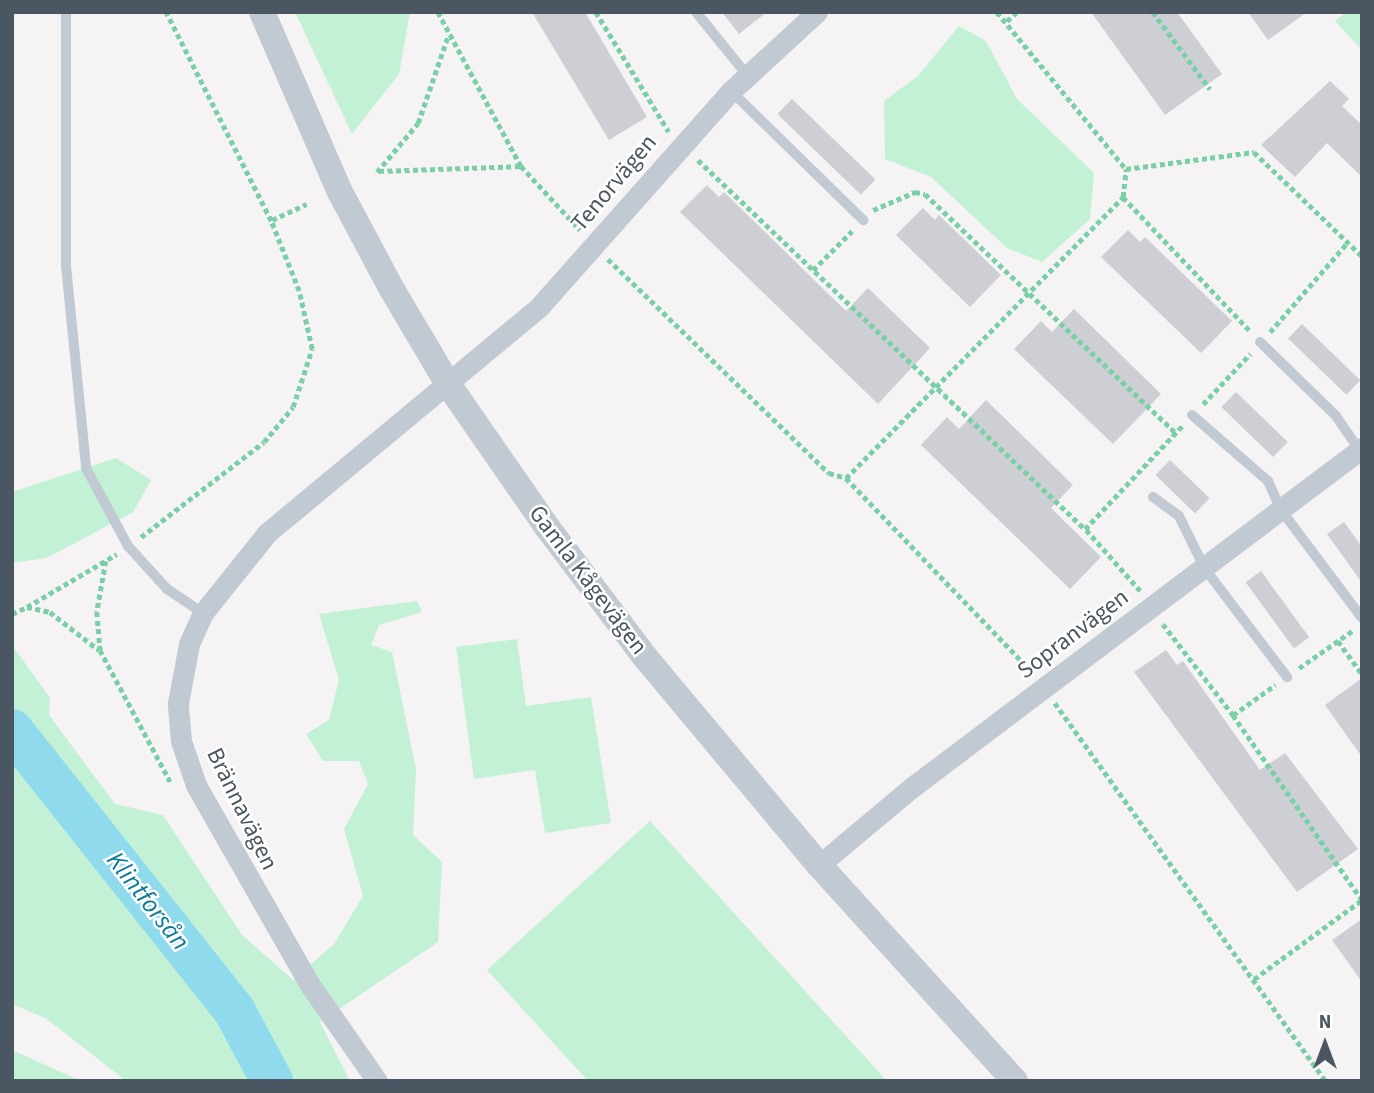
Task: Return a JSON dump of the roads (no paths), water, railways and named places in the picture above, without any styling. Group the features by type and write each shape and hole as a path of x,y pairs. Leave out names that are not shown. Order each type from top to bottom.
{"street":[{"name":"Gamla Kågevägen","path":"262,12 339,190 448,384 645,657 819,865 1015,1081"},
{"name":"Tenorvägen","path":"448,384 540,306 596,247 731,91 817,12"},
{"name":"Brännavägen","path":"377,1081 310,985 196,785 181,741 178,703 181,670 203,613 267,533 448,384"},
{"name":"Sopranvägen","path":"819,865 911,788 1361,451"}],"lane":[{"path":"66,12 66,266 86,468 128,546 167,589 203,613"},
{"path":"696,12 747,75"},
{"path":"731,91 863,220"},
{"path":"1260,342 1336,416 1361,451"},
{"path":"1192,415 1268,481 1282,510 1362,618"},
{"path":"1153,497 1180,516 1205,569 1287,677"}],"waterway":[{"name":"Klintforsån","path":"12,730 234,1010 272,1081"}]}
